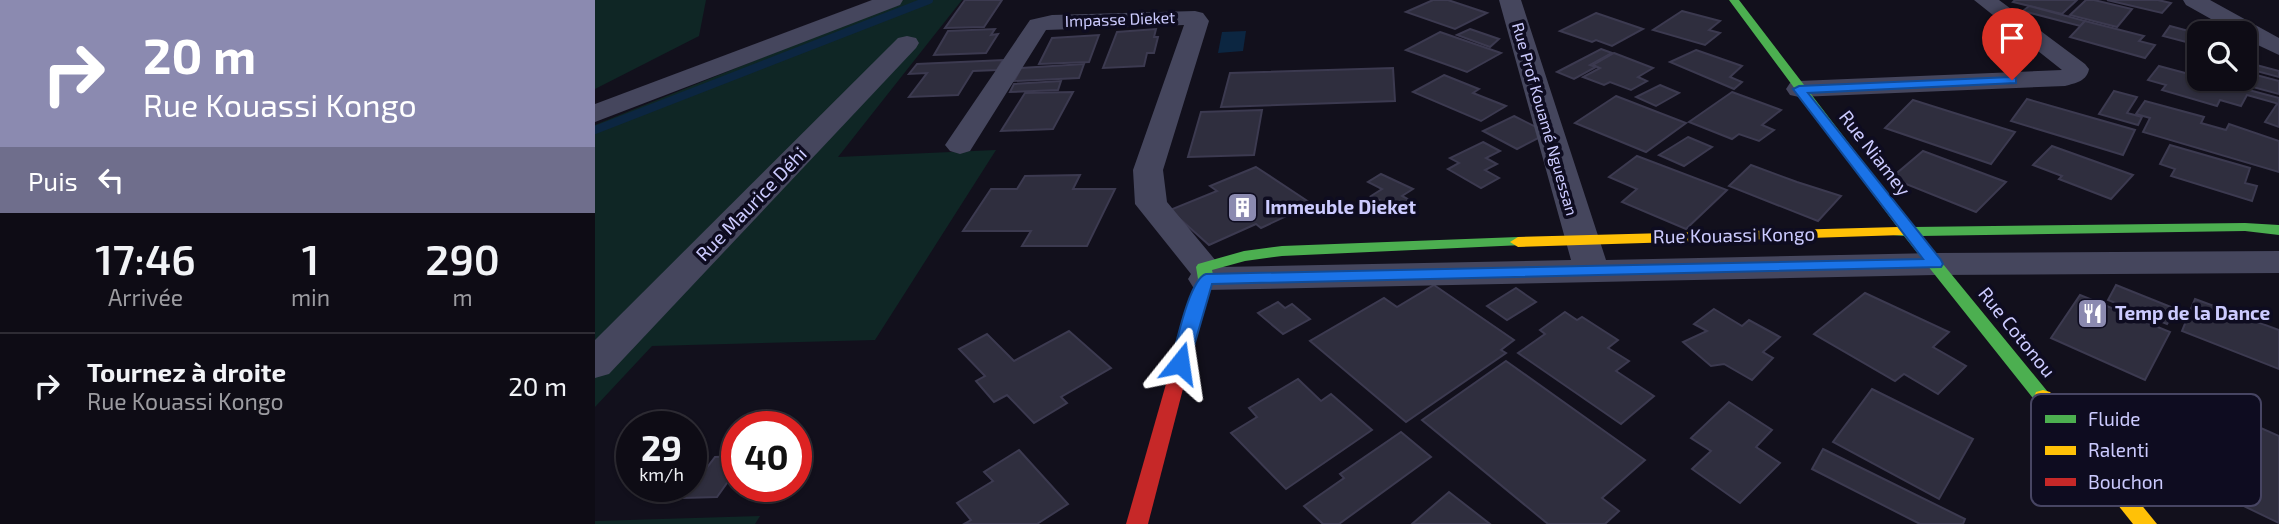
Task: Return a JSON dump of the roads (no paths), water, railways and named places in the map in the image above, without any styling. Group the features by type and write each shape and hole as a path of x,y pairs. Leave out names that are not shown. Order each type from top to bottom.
{"street":[{"path":"595,114 892,0"},
{"name":"Rue Prof Kouamé Nguessan","path":"1510,0 1586,255"},
{"name":"Rue Niamey","path":"1734,0 1799,89 1935,264"},
{"path":"1799,89 2065,78 2075,74 2076,69 1985,0"},
{"path":"2194,0 2279,48"},
{"path":"2232,0 2279,25"},
{"name":"Impasse Dieket","path":"960,145 1038,26 1052,22 1195,18 1197,21 1148,170 1151,204 1205,273"},
{"name":"Rue Maurice Déhi","path":"595,365 907,43"},
{"path":"2245,227 2279,253"},
{"name":"Rue Kouassi Kongo","path":"1205,273 1586,255 1908,230 2245,227 2279,230"},
{"name":"Rue Kouassi Kongo","path":"1586,255 1935,264 2279,262"},
{"name":"Rue Cotonou","path":"1935,264 2040,394"},
{"path":"1137,524 1205,273"},
{"name":"Rue Cotonou","path":"2131,506 2146,524"}],"water":[{"path":"1246,31 1243,51 1218,53 1222,32"}],"waterway":[{"path":"595,130 929,0"}],"place":[{"name":"Immeuble Dieket","path":"1242,207"},
{"name":"Temp de la Dance","path":"2092,313"}]}
